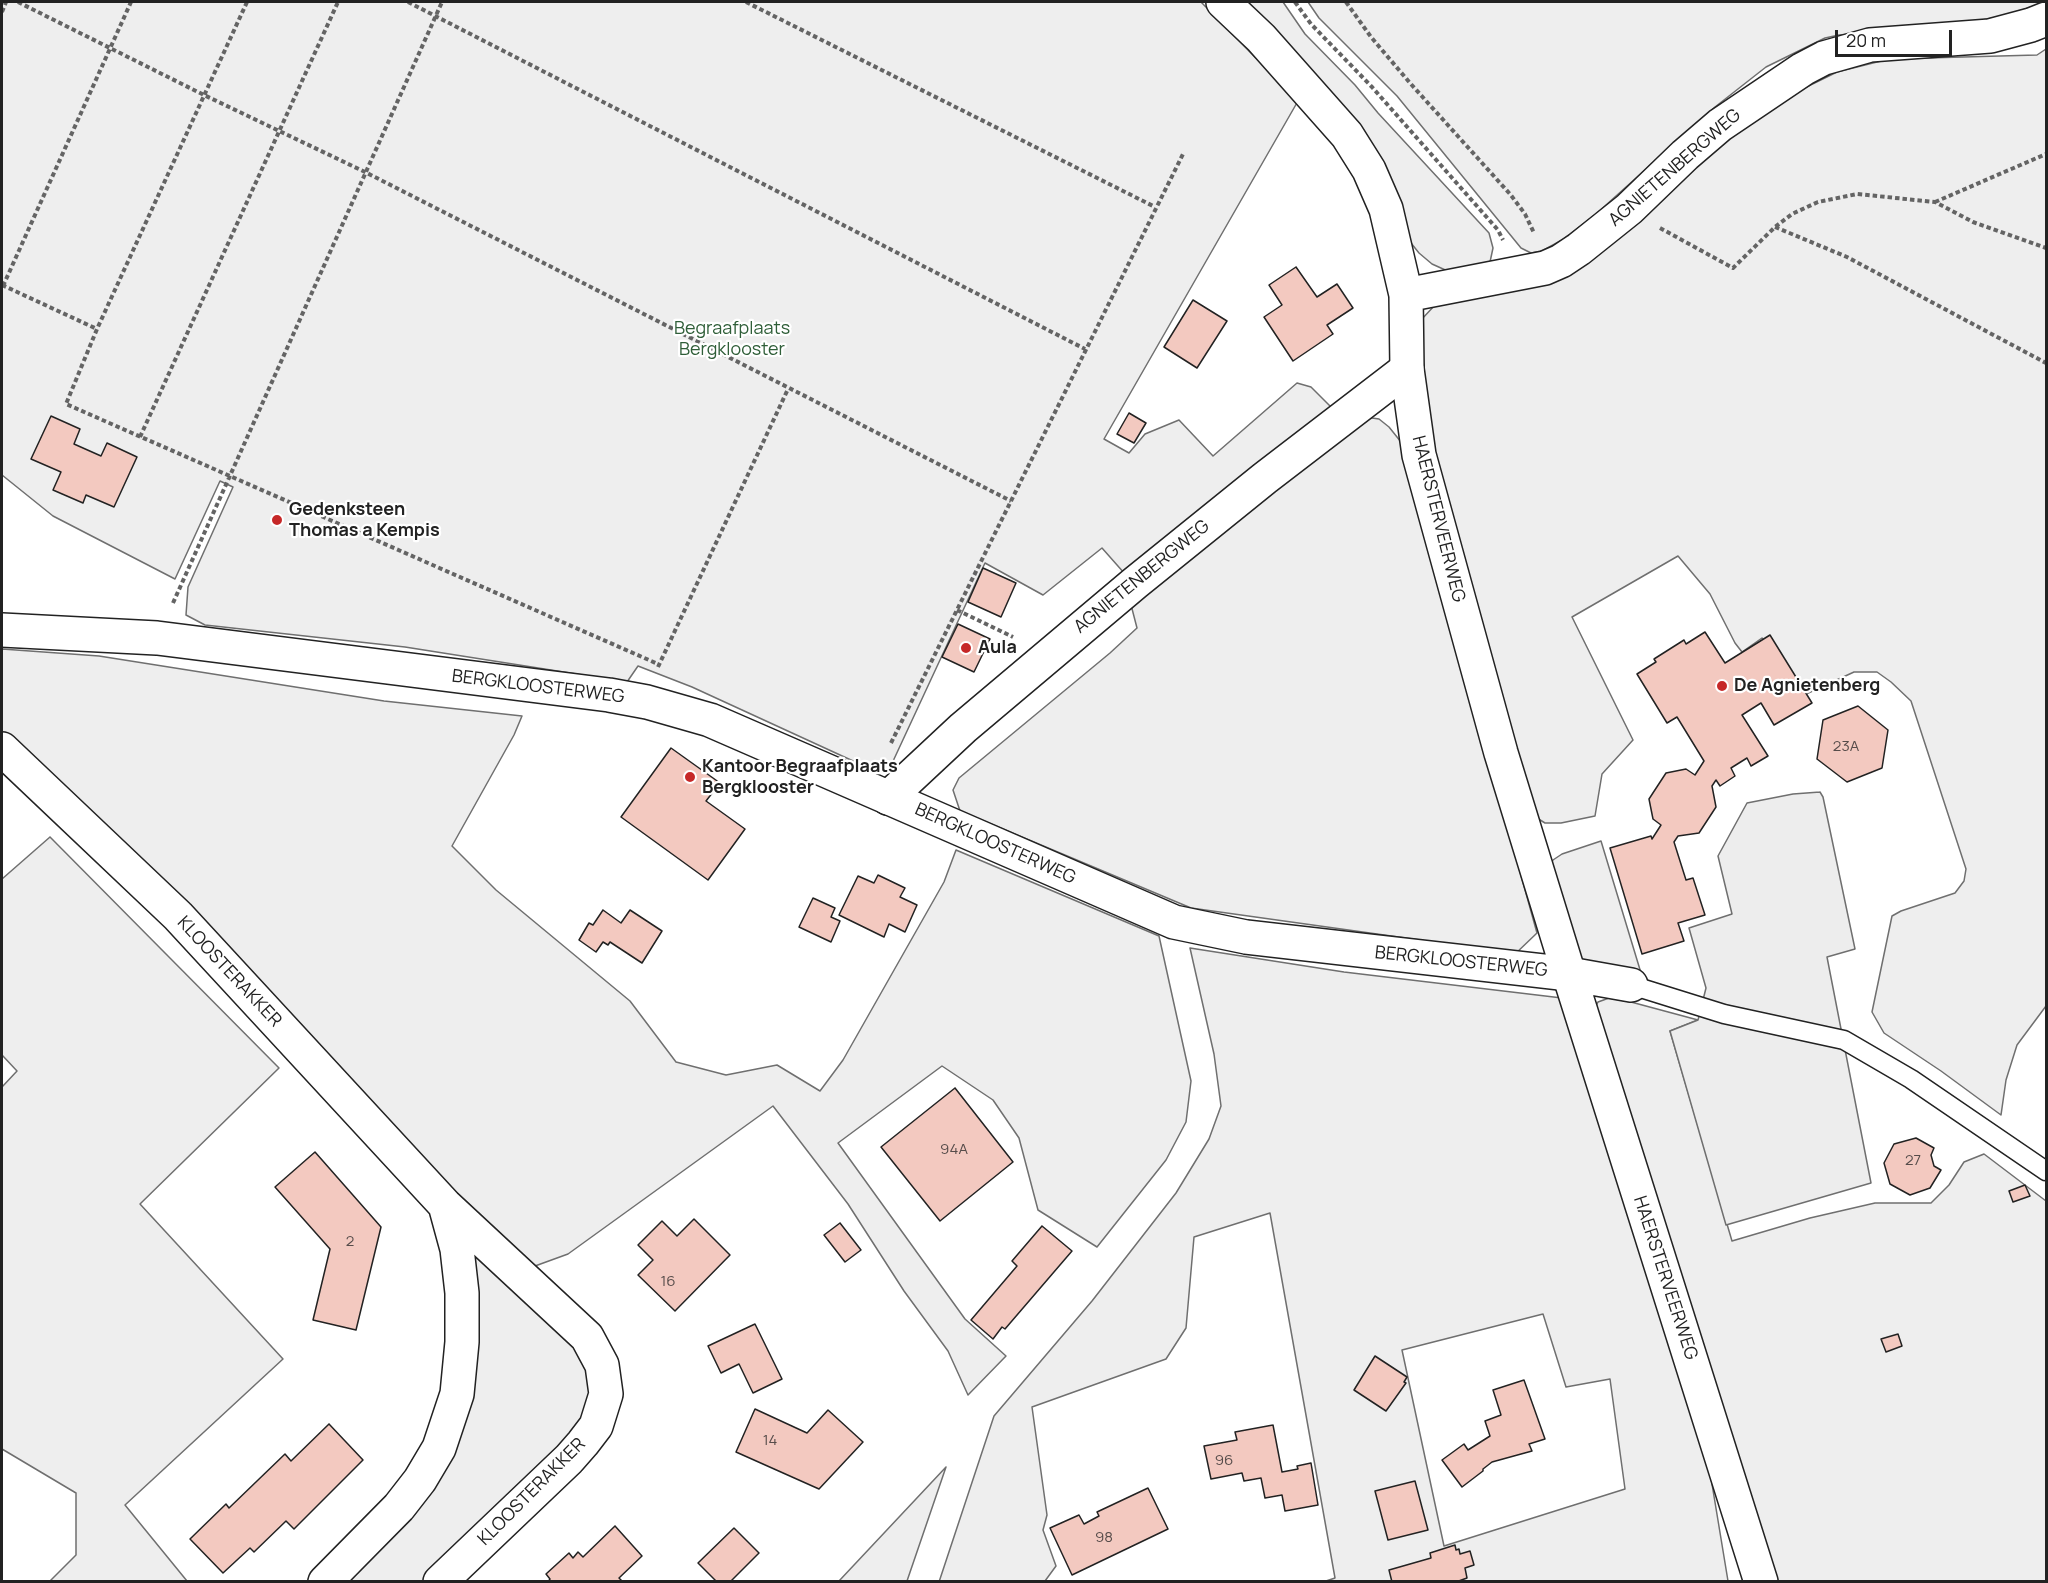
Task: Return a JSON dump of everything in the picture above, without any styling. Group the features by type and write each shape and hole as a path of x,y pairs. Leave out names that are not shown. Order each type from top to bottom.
{"street":[{"name":"HAERSTERVEERWEG","path":"1223,2 1308,89 1347,135 1361,154 1386,209 1406,295 1407,369 1419,455 1505,764 1761,1581"},
{"name":"AGNIETENBERGWEG","path":"1406,295 1531,271 1561,261 1629,209 1684,155 1720,125 1803,69 1824,58 1870,45 1990,36 2046,19"},
{"name":"AGNIETENBERGWEG","path":"888,798 963,728 1039,662 1265,478 1407,369"},
{"name":"BERGKLOOSTERWEG","path":"2,630 157,638 609,695 647,702 710,720 1173,922 1266,940 1569,974"},
{"name":"KLOOSTERAKKER","path":"2,749 178,916 446,1205 587,1337 602,1365 606,1394 596,1426 569,1459 440,1581"},
{"path":"1569,974 1631,985"},
{"name":"KLOOSTERAKKER","path":"325,1581 399,1507 420,1480 439,1448 458,1394 462,1342 462,1293 457,1249 446,1205"}],"lane":[{"path":"1631,985 1724,1014 1844,1040 1911,1079 2046,1171"}],"path":[{"path":"2,12 6,2"},
{"path":"18,2 279,132 365,172 1011,501"},
{"path":"97,329 2,285 130,2"},
{"path":"247,2 97,329 66,404 670,670"},
{"path":"140,436 338,2"},
{"path":"408,2 1085,349"},
{"path":"157,638 442,2"},
{"path":"746,2 1155,207"},
{"path":"1295,2 1311,24 1372,87 1498,230 1531,271"},
{"path":"1346,2 1384,52 1510,194 1529,222 1536,239 1531,271"},
{"path":"890,745 1184,152"},
{"path":"1935,202 2046,154"},
{"path":"1629,209 1733,268 1775,227 1792,214 1818,202 1857,194 1935,202 1973,222 2046,248"},
{"path":"1775,227 1846,257 2046,363"},
{"path":"647,702 659,665 788,389"},
{"path":"957,610 1018,640 1039,662"}],"green space":[{"name":"Begraafplaats Bergklooster","path":"2,2 1201,2 1298,101 1104,439 1129,453 1145,434 1179,420 1213,456 1297,383 1311,387 1332,408 1125,574 1102,548 1043,595 985,563 888,772 864,766 692,687 638,666 627,682 405,647 205,625 186,615 188,587 233,487 220,481 175,579 53,516 2,475"},
{"path":"1242,2 1283,2 1305,34 1355,85 1489,233 1493,248 1490,262 1452,273 1432,264 1419,253"},
{"path":"1308,2 2046,2 2004,16 1954,25 1825,38 1766,67 1715,107 1596,214 1562,240 1542,251 1531,253 1521,248 1397,96 1319,18"},
{"path":"2046,49 2046,1006 2017,1045 2006,1080 2001,1115 1884,1033 1872,1012 1892,916 1955,893 1964,881 1966,869 1911,701 1877,672 1854,672 1804,695 1762,638 1742,652 1710,594 1678,556 1572,617 1633,740 1602,774 1595,816 1561,823 1545,823 1532,815 1448,512 1422,390 1421,320 1435,305 1550,281 1680,175 1784,98 1837,72 1889,59 2037,55"},
{"path":"1365,417 1379,419 1401,442 1537,933 1513,956 1420,940 1191,908 960,811 953,790 959,778 1137,628 1130,601"},
{"path":"2,649 99,656 384,701 522,716 514,735 452,846 496,890 630,1001 676,1062 726,1075 777,1065 820,1091 843,1060 944,882 956,850 1159,936 1191,1081 1186,1122 1166,1160 1097,1247 1038,1210 1019,1138 993,1100 942,1066 838,1143 965,1319 1006,1356 968,1395 948,1351 904,1291 848,1204 773,1106 568,1254 535,1266 441,1178 2,732"},
{"path":"50,837 279,1068 140,1204 283,1359 125,1505 187,1581 50,1581 76,1555 76,1493 2,1449 2,1087 17,1071 2,1055 2,879"},
{"path":"1601,841 1641,973 1578,960 1548,870 1553,860 1562,854"},
{"path":"1190,948 1344,972 1562,998 1710,1472 1728,1581 1326,1581 1335,1578 1270,1213 1194,1237 1186,1328 1166,1359 1032,1407 1047,1515 1043,1530 1056,1566 1045,1581 939,1582 994,1416 1092,1301 1176,1193 1209,1139 1221,1106 1214,1054","holes":["1543,1314 1566,1387 1610,1379 1625,1489 1444,1546 1402,1350"]},
{"path":"1609,998 1698,1020 1670,1031 1732,1241 1810,1218 1875,1203 1931,1203 1949,1185 1964,1162 1984,1154 2046,1201 2046,1581 1774,1581 1592,1012 1598,1002"},
{"path":"474,1254 563,1327 593,1382 578,1435 425,1581 341,1582 427,1490"},
{"path":"946,1467 907,1581 839,1581"}],"shaded area":[{"path":"1820,792 1823,797 1855,949 1827,957 1871,1183 1726,1225 1670,1031 1698,1020 1706,988 1689,928 1732,914 1718,856 1747,803 1793,794"}],"building":[{"path":"1296,267 1317,297 1337,284 1353,308 1327,325 1333,334 1293,361 1264,317 1282,305 1269,285"},
{"path":"1193,300 1227,321 1197,368 1164,347"},
{"path":"1129,413 1146,423 1134,443 1117,434"},
{"path":"51,416 80,429 74,444 101,456 107,443 137,457 114,507 86,495 83,503 53,490 61,472 31,459"},
{"path":"983,568 1016,583 1001,617 968,602"},
{"name":"Aula","path":"958,624 990,639 974,672 942,657"},
{"path":"1705,632 1725,663 1770,635 1812,703 1774,725 1761,703 1742,715 1768,756 1751,766 1747,758 1731,768 1735,776 1720,786 1716,780 1712,786 1716,807 1699,833 1678,836 1674,842 1686,880 1693,878 1705,915 1678,923 1684,941 1642,954 1610,848 1651,836 1652,839 1661,825 1653,819 1649,799 1666,773 1686,769 1695,775 1704,761 1677,717 1667,723 1637,674 1656,662 1654,659 1684,640 1686,644"},
{"path":"1858,706 1888,730 1882,768 1847,782 1817,759 1823,720"},
{"path":"671,748 720,783 706,801 745,829 708,880 621,817"},
{"path":"878,875 905,888 900,897 917,905 905,932 889,924 884,937 839,915 858,876 874,883"},
{"path":"813,898 835,908 831,917 840,921 831,942 799,927"},
{"path":"603,910 621,923 630,910 662,931 642,963 610,942 608,945 603,942 596,952 579,940 589,923 593,925"},
{"path":"955,1088 1013,1162 940,1221 881,1147"},
{"path":"1916,1138 1934,1148 1931,1155 1934,1166 1941,1170 1930,1188 1910,1195 1890,1184 1884,1163 1894,1144"},
{"path":"315,1152 381,1227 356,1330 313,1320 330,1249 275,1187"},
{"path":"2025,1185 2030,1196 2013,1202 2009,1191"},
{"path":"694,1219 730,1255 675,1311 638,1275 653,1260 638,1245 662,1221 677,1236"},
{"path":"840,1223 861,1250 845,1262 824,1235"},
{"path":"1042,1226 1072,1251 1005,1329 1002,1327 993,1339 971,1320 1017,1266 1012,1261"},
{"path":"755,1324 782,1379 753,1393 739,1364 721,1373 708,1346"},
{"path":"1898,1334 1902,1346 1886,1352 1881,1339"},
{"path":"1375,1356 1407,1377 1404,1382 1406,1383 1386,1411 1354,1390"},
{"path":"1524,1380 1545,1439 1529,1444 1532,1451 1492,1462 1462,1487 1442,1460 1464,1444 1468,1450 1490,1436 1485,1421 1501,1415 1493,1390"},
{"path":"755,1409 807,1433 828,1410 863,1442 819,1489 736,1452"},
{"path":"329,1424 363,1460 294,1529 286,1521 254,1552 250,1548 223,1573 190,1539 226,1504 229,1508 285,1454 291,1461"},
{"path":"1273,1425 1282,1472 1298,1469 1297,1466 1311,1463 1318,1505 1285,1511 1282,1495 1265,1498 1261,1478 1244,1481 1242,1473 1211,1479 1204,1446 1237,1440 1235,1432"},
{"path":"1415,1481 1428,1530 1388,1540 1375,1491"},
{"path":"1148,1488 1168,1529 1072,1575 1050,1528 1079,1515 1084,1524 1099,1516 1097,1512"},
{"path":"615,1526 642,1556 619,1578 623,1582 548,1582 550,1579 546,1574 569,1553 573,1558 578,1552 583,1557"},
{"path":"734,1528 759,1553 730,1582 717,1582 698,1563"},
{"path":"1455,1545 1460,1554 1470,1551 1474,1565 1465,1568 1467,1578 1456,1582 1392,1582 1389,1570 1431,1558 1430,1553"}],"place":[{"name":"Gedenksteen Thomas a Kempis","path":"277,520"},
{"name":"Aula","path":"966,648"},
{"name":"De Agnietenberg","path":"1722,686"},
{"name":"Kantoor Begraafplaats Bergklooster","path":"690,777"}]}
